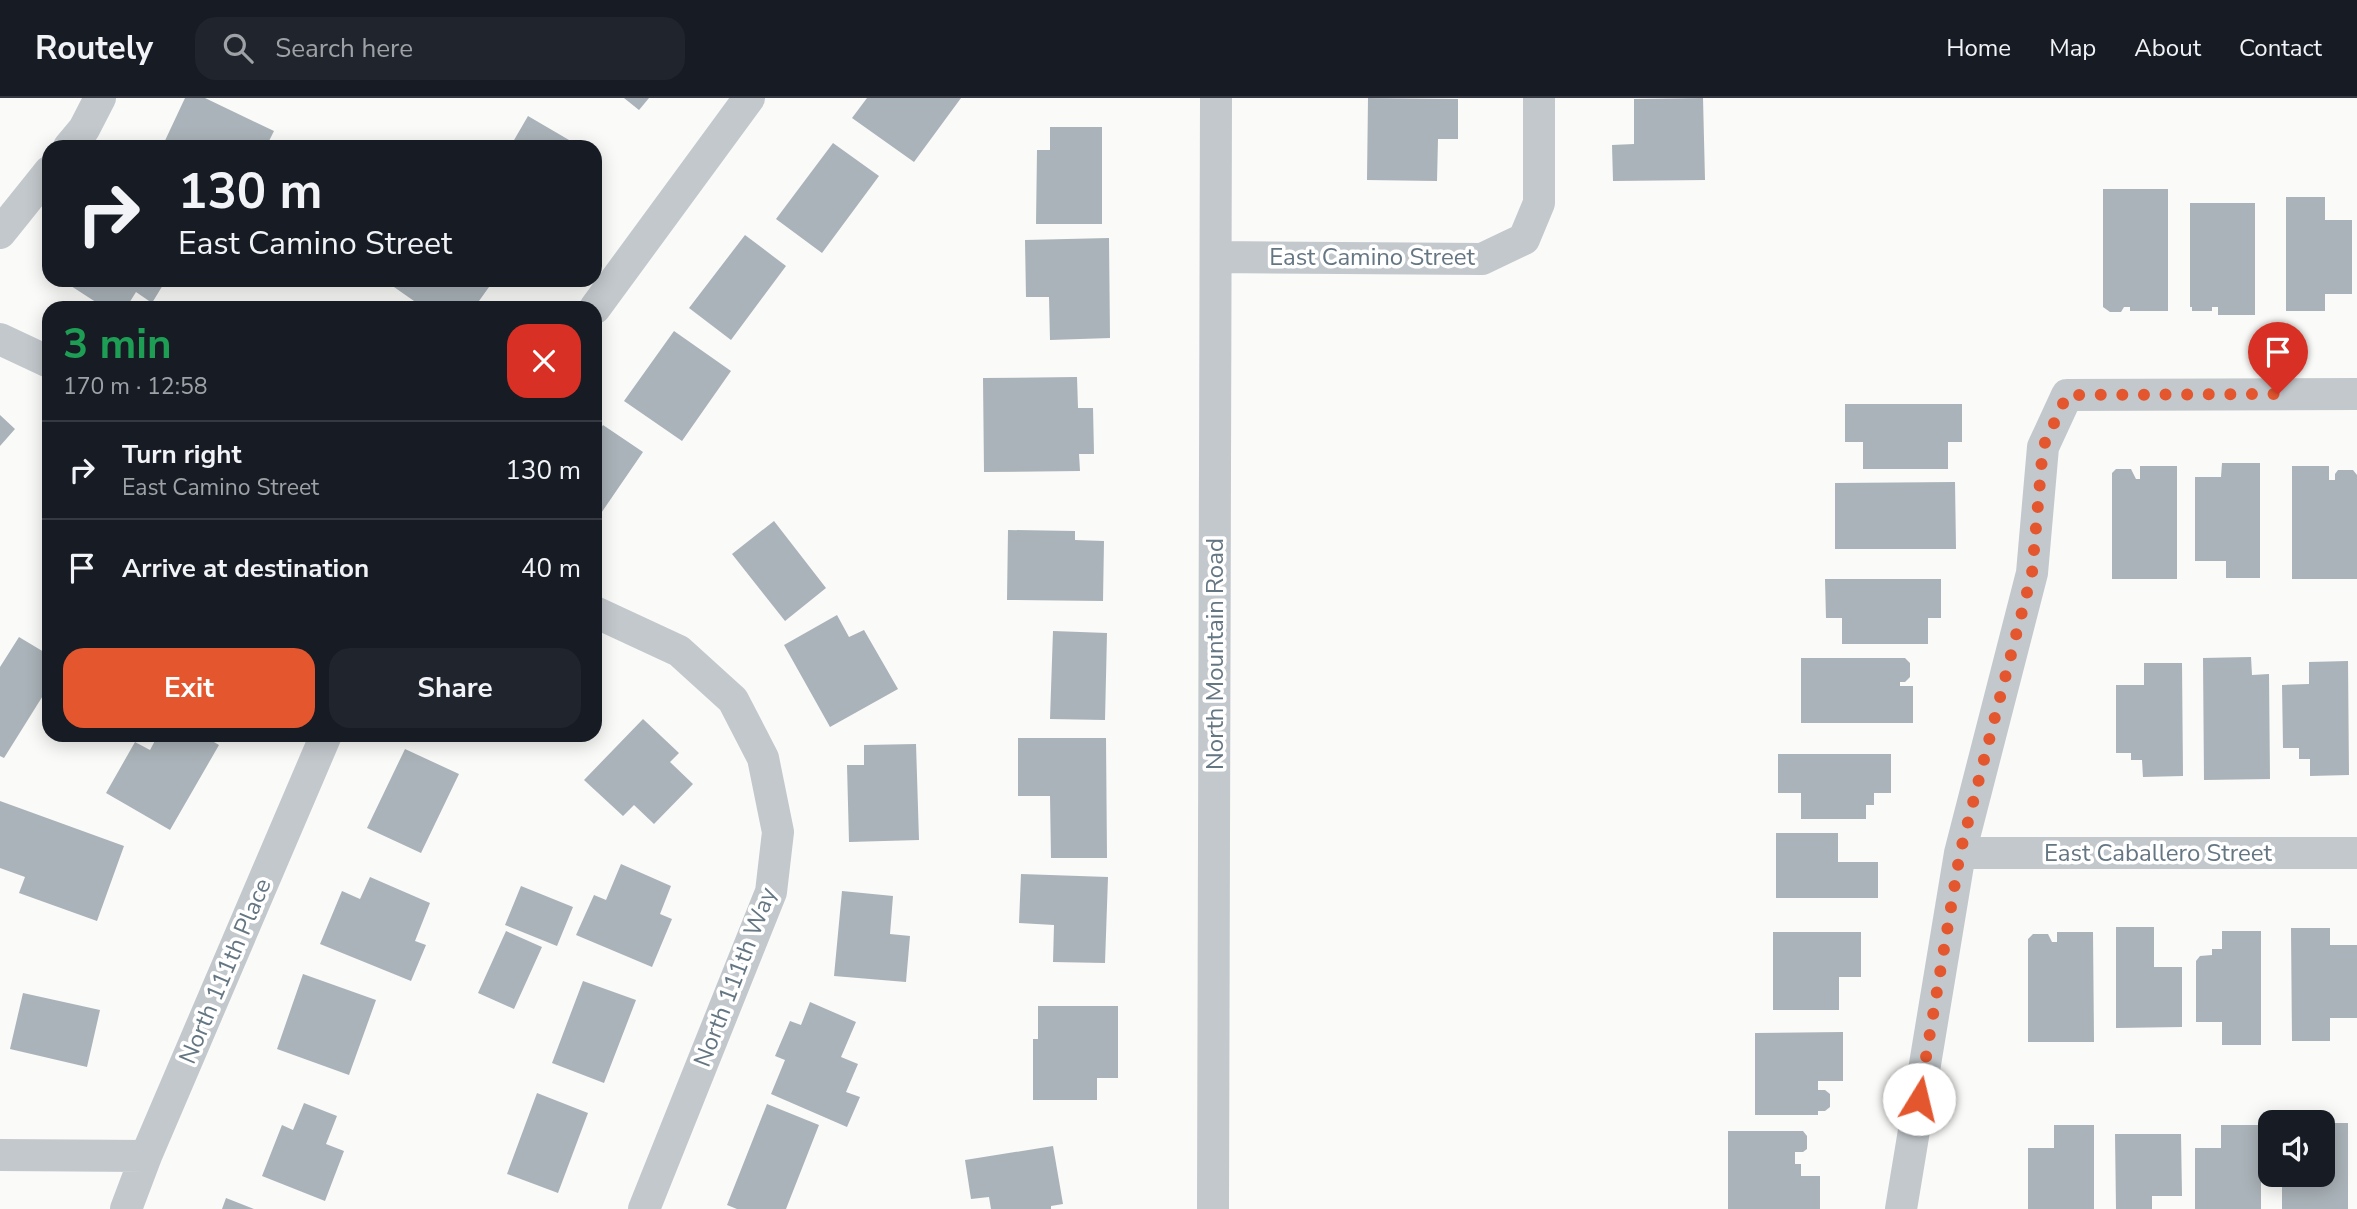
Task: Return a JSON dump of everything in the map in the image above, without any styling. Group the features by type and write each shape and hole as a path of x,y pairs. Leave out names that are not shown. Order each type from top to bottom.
{"street":[{"path":"75,140 84,129 100,98"},
{"path":"600,301 750,98"},
{"name":"North Mountain Road","path":"1213,1209 1216,98"},
{"name":"East Camino Street","path":"1217,257 1482,259 1524,239 1539,203 1539,98"},
{"path":"0,233 42,181"},
{"path":"0,340 42,359"},
{"path":"1901,1209 1960,853 2032,573 2043,447 2067,395 2357,394"},
{"name":"North 111th Way","path":"602,615 680,651 733,700 763,758 778,832 771,892 644,1209"},
{"name":"North 111th Place","path":"126,1209 146,1156 323,742"},
{"name":"East Caballero Street","path":"1960,853 2357,853"},
{"path":"0,1155 146,1156"}],"building":[{"path":"185,98 205,98 274,131 270,140 165,140"},
{"path":"624,98 649,98 639,110"},
{"path":"867,98 961,98 914,162 852,118"},
{"path":"1368,98 1458,99 1458,139 1438,139 1437,181 1367,180"},
{"path":"1703,98 1705,180 1613,181 1612,145 1634,144 1634,99"},
{"path":"528,116 569,140 514,140"},
{"path":"1050,127 1102,127 1102,224 1036,224 1037,150 1050,150"},
{"path":"833,143 879,176 822,253 776,219"},
{"path":"2103,189 2168,189 2168,311 2130,311 2130,307 2124,307 2121,312 2110,312 2103,307"},
{"path":"2286,197 2325,197 2325,220 2352,220 2352,294 2325,294 2325,311 2286,311"},
{"path":"2190,203 2255,203 2255,315 2218,315 2218,307 2212,307 2212,311 2192,311"},
{"path":"745,235 786,266 731,340 689,308"},
{"path":"1109,238 1110,338 1050,340 1049,297 1026,297 1025,240"},
{"path":"73,287 162,287 153,301 136,292 130,301 94,301"},
{"path":"394,287 489,287 479,301 414,301"},
{"path":"674,331 731,371 682,441 624,401"},
{"path":"1077,377 1078,408 1093,408 1094,454 1079,454 1080,471 984,472 983,378"},
{"path":"1845,404 1962,404 1962,442 1948,442 1948,469 1863,469 1863,442 1845,442"},
{"path":"0,415 15,429 0,446"},
{"path":"602,426 643,452 602,512"},
{"path":"2222,463 2260,463 2260,578 2226,578 2226,561 2195,561 2195,477 2221,477"},
{"path":"2140,466 2177,466 2177,579 2112,579 2112,473 2116,469 2131,469 2136,479 2140,479"},
{"path":"2292,466 2329,466 2329,480 2335,480 2338,470 2353,470 2357,475 2357,579 2292,579"},
{"path":"1955,482 1956,549 1835,549 1835,483"},
{"path":"774,521 826,588 785,621 732,554"},
{"path":"1008,530 1075,531 1075,540 1104,541 1103,601 1007,600"},
{"path":"1825,579 1941,579 1941,618 1928,618 1928,644 1842,644 1842,618 1826,618"},
{"path":"837,615 849,637 864,630 898,689 830,727 784,645"},
{"path":"1053,631 1107,633 1105,720 1050,719"},
{"path":"19,637 42,651 42,697 4,758 0,756 0,667"},
{"path":"2251,657 2252,675 2269,674 2270,779 2204,780 2203,658"},
{"path":"1801,658 1905,658 1910,663 1910,677 1905,682 1900,682 1900,686 1913,686 1913,723 1801,723"},
{"path":"2348,661 2349,775 2310,776 2310,759 2299,759 2299,748 2283,748 2282,685 2309,684 2309,662"},
{"path":"2144,663 2182,663 2183,776 2143,777 2142,760 2131,760 2131,753 2116,753 2116,685 2144,685"},
{"path":"643,719 679,753 670,762 693,784 654,824 634,805 623,816 584,780"},
{"path":"1018,738 1106,738 1107,858 1051,858 1050,796 1018,796"},
{"path":"135,742 150,750 154,742 214,742 219,745 170,830 106,793"},
{"path":"916,744 919,840 849,842 847,765 864,765 864,745"},
{"path":"405,749 459,774 421,853 367,828"},
{"path":"1778,754 1891,754 1891,793 1874,793 1874,805 1866,805 1866,819 1801,819 1801,793 1778,793"},
{"path":"0,801 124,846 97,921 19,893 25,877 0,868"},
{"path":"1776,833 1838,833 1838,862 1878,862 1878,898 1776,898"},
{"path":"621,864 671,886 660,914 672,919 652,967 576,935 594,895 606,900"},
{"path":"1021,874 1108,877 1105,963 1053,962 1054,925 1019,923"},
{"path":"370,877 430,903 415,941 426,945 411,981 320,944 342,891 360,899"},
{"path":"521,886 573,907 557,946 505,925"},
{"path":"842,891 893,896 890,934 910,936 906,982 834,976"},
{"path":"2116,927 2154,927 2154,967 2182,967 2182,1027 2116,1028"},
{"path":"2291,928 2330,928 2330,945 2357,945 2357,1018 2330,1018 2330,1041 2292,1041"},
{"path":"506,931 542,947 514,1009 478,993"},
{"path":"2222,931 2261,931 2261,1045 2222,1045 2222,1022 2196,1022 2196,961 2200,956 2212,955 2212,949 2222,949"},
{"path":"1773,932 1861,932 1861,977 1839,977 1839,1010 1773,1010"},
{"path":"2057,932 2093,932 2094,1042 2028,1042 2028,939 2033,934 2048,934 2052,942 2057,942"},
{"path":"303,974 376,1000 349,1075 277,1049"},
{"path":"583,981 636,1000 604,1083 552,1063"},
{"path":"23,993 100,1010 87,1067 10,1049"},
{"path":"810,1002 856,1022 841,1057 858,1064 846,1092 860,1097 847,1127 771,1094 785,1060 775,1056 790,1021 801,1025"},
{"path":"1038,1006 1118,1006 1118,1078 1097,1078 1097,1100 1033,1100 1033,1039 1038,1039"},
{"path":"1843,1032 1843,1081 1818,1081 1818,1090 1825,1090 1830,1094 1830,1107 1825,1111 1818,1111 1818,1115 1755,1115 1755,1033"},
{"path":"537,1093 588,1113 558,1193 507,1174"},
{"path":"304,1103 337,1116 326,1144 344,1151 325,1201 262,1176 282,1125 293,1130"},
{"path":"767,1104 819,1125 786,1209 737,1209 727,1205"},
{"path":"2335,1123 2348,1123 2348,1209 2282,1209 2282,1187 2335,1187"},
{"path":"2054,1125 2094,1125 2094,1209 2028,1209 2028,1148 2054,1148"},
{"path":"2221,1125 2258,1125 2258,1187 2261,1187 2261,1209 2195,1209 2195,1148 2221,1148"},
{"path":"1728,1131 1803,1131 1807,1136 1807,1149 1795,1152 1795,1164 1801,1164 1801,1176 1820,1176 1820,1209 1728,1209"},
{"path":"2115,1134 2181,1134 2182,1196 2152,1196 2152,1209 2116,1209"},
{"path":"1053,1146 1063,1204 1051,1206 1051,1209 991,1209 989,1197 971,1199 965,1160"},
{"path":"226,1198 254,1209 222,1209"}],"route":[{"path":"1919,1099 1960,853 2032,573 2043,447 2067,395 2278,394"}]}
